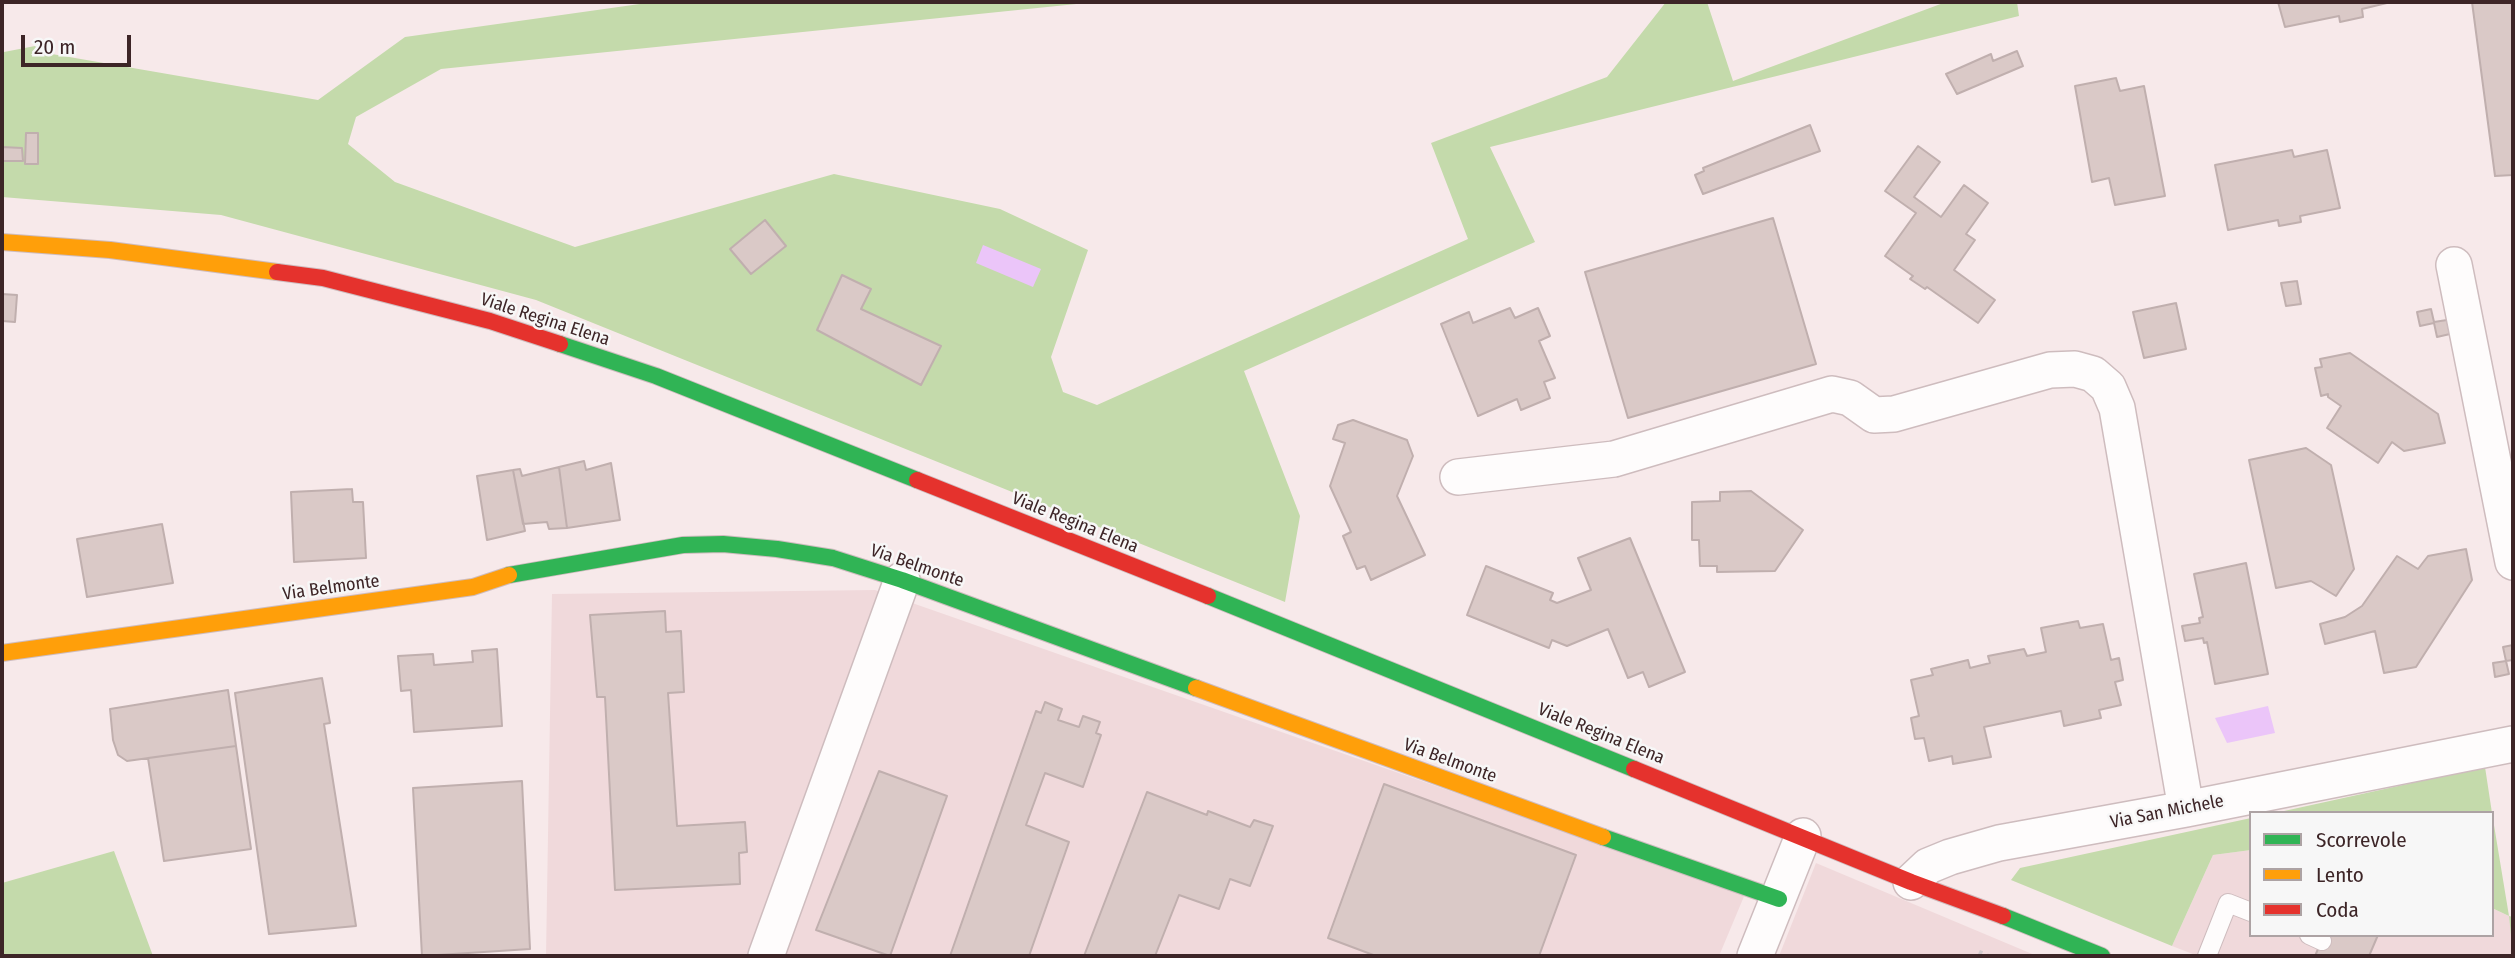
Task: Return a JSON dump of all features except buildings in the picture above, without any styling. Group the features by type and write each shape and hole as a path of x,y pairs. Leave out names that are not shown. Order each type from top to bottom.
{"main road":[{"name":"Viale Regina Elena","path":"2,242 110,250 323,278 490,321 656,376 2102,956"},
{"name":"Via Belmonte","path":"2,653 473,587 518,572 683,545 723,544 777,549 833,558 902,580 1450,782 1779,898"}],"street":[{"path":"2454,265 2513,562"},
{"path":"1458,477 1614,459 1832,394 1850,398 1874,415 1894,414 2050,370 2075,369 2093,374 2108,387 2118,408 2186,810"},
{"path":"766,956 902,580"},
{"name":"Via San Michele","path":"1912,882 1928,866 1998,843 2186,810 2513,744"},
{"path":"1755,956 1803,836"}],"lane":[{"path":"2207,956 2228,903 2249,911"}],"path":[{"path":"1979,952 1989,956"}],"shaded area":[{"path":"983,245 1041,269 1033,287 976,263"},
{"path":"875,590 1745,894 1719,956 546,956 552,594"},
{"path":"2268,706 2275,733 2227,743 2215,718"},
{"path":"2249,850 2249,937 2494,937 2494,909 2509,916 2513,956 2198,956 2172,946 2213,855"},
{"path":"1816,863 1968,927 2037,956 1779,956"}],"green space":[{"path":"654,2 1096,2 441,69 356,117 348,144 395,182 575,247 834,174 1000,209 1088,250 1051,357 1063,392 1097,405 1468,239 1431,143 1607,77 1666,2 1707,2 1733,81 1946,2 2017,2 2019,16 1490,147 1535,242 1244,371 1300,516 1285,602 536,300 221,215 2,197 2,45 4,52 35,46 46,53 318,100 405,37"},
{"path":"2485,767 2492,811 2284,811"},
{"path":"2249,818 2249,850 2213,855 2172,946 2011,880 2020,868"},
{"path":"2494,825 2509,916 2494,909"},
{"path":"114,851 153,956 2,956 2,883"},
{"path":"2509,916 2513,917 2513,956"}],"traffic: fast":[{"path":"560,344 656,376 917,480"},
{"path":"509,575 683,545 723,544 833,558 902,580 1196,688"},
{"path":"1208,596 1634,769"},
{"path":"1603,837 1779,899"},
{"path":"2003,916 2102,956"}],"traffic: slow":[{"path":"2,242 110,250 277,272"},
{"path":"2,653 473,587 509,575"},
{"path":"1196,688 1603,837"}],"traffic: jam":[{"path":"277,272 323,278 490,321 560,344"},
{"path":"917,480 1208,596"},
{"path":"1634,769 1911,882 2003,916"}]}
